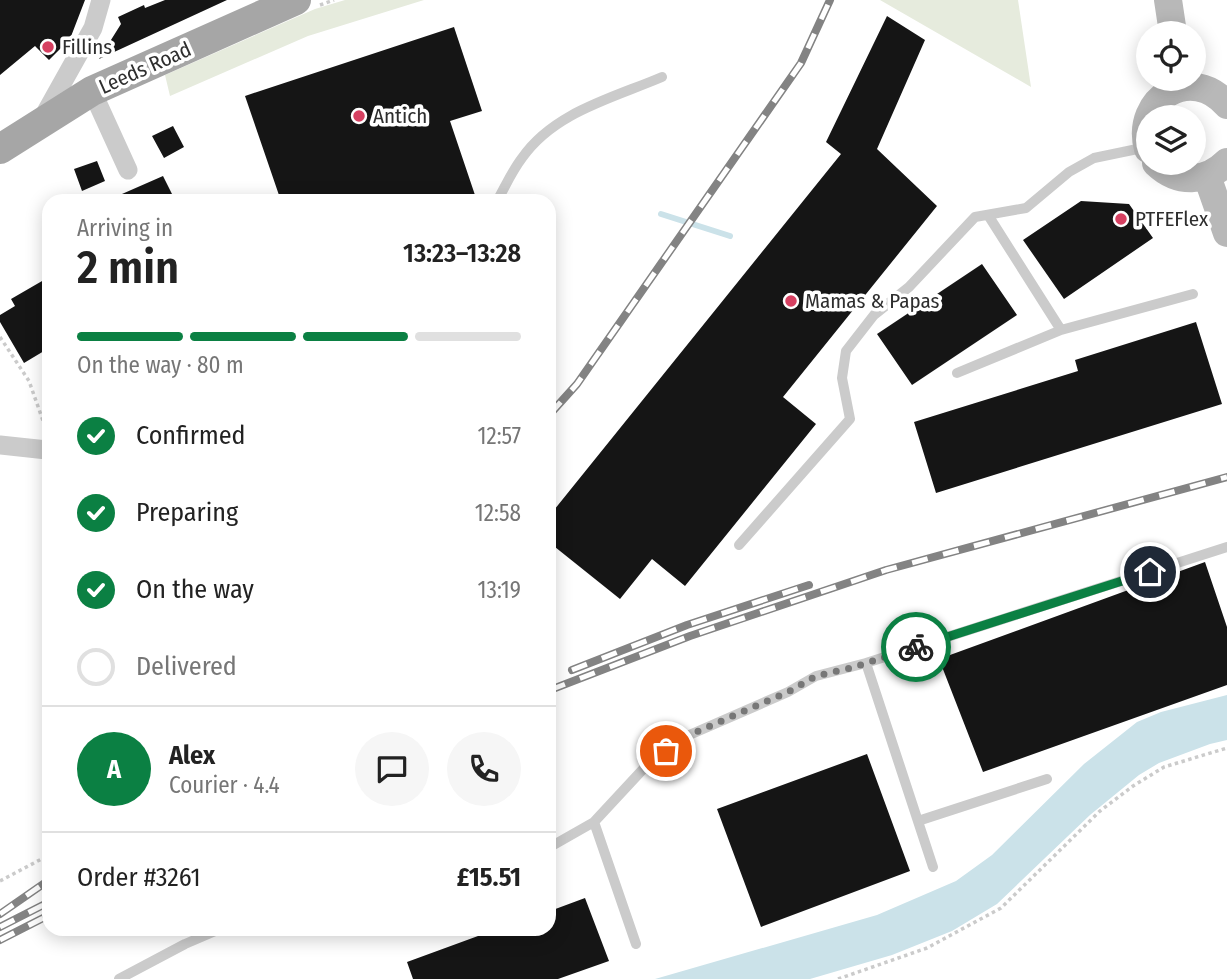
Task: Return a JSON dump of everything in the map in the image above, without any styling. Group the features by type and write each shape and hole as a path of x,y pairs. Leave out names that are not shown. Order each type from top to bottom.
{"main road":[{"name":"Leeds Road","path":"0,149 92,91 296,0"},
{"path":"1168,0 1171,21"},
{"path":"1206,89 1227,104"},
{"path":"1154,105 1169,91"},
{"path":"1217,169 1227,233"},
{"path":"1173,175 1192,179 1202,175"}],"street":[{"path":"40,122 93,28 101,0"},
{"path":"92,91 128,170"},
{"path":"0,445 42,449"}],"lane":[{"path":"501,194 522,158 541,136 566,117 662,77"},
{"path":"739,545 850,419 842,378 846,351 873,315 909,287 975,217 1026,208 1069,172 1094,158 1136,150"},
{"path":"988,215 1061,330"},
{"path":"957,373 1061,330 1193,294"},
{"path":"556,844 594,822 646,766 687,736 788,692 816,676 866,663 1227,547"},
{"path":"866,663 933,867"},
{"path":"918,821 1047,779"},
{"path":"594,822 636,944"},
{"path":"119,979 204,936"}],"path":[{"path":"0,337 29,381 42,419"},
{"path":"838,979 927,948 1001,908 1100,811 1133,786 1164,766 1227,747"},
{"path":"0,881 42,859"}],"shaded area":[{"path":"345,0 424,0 308,36 170,96 165,75 315,9"},
{"path":"880,0 1018,0 1031,87"}],"water":[{"path":"1227,695 1227,740 1159,763 1139,775 1090,815 997,904 952,931 892,955 810,979 655,979 877,915 956,881 992,855 1084,764 1137,722 1161,712"}],"building":[{"path":"0,0 85,0 70,39 49,60 35,46 0,75"},
{"path":"165,0 227,0 99,59 121,24 118,17 144,5 145,8"},
{"name":"Mamas & Papas","path":"887,16 925,40 877,149 937,206 783,397 816,424 685,586 652,559 620,599 556,548 556,508 841,154 826,142"},
{"name":"Antich","path":"454,27 482,111 450,121 475,194 279,194 245,96"},
{"path":"173,126 184,147 164,158 152,136"},
{"path":"97,161 105,181 82,191 74,169"},
{"path":"163,176 172,194 122,194"},
{"path":"1081,201 1129,204 1153,238 1064,299 1023,240"},
{"path":"982,264 1017,315 912,385 877,334"},
{"path":"42,281 42,352 24,363 0,322 0,315 15,306 11,299"},
{"path":"1196,322 1222,404 936,493 914,422 1078,371 1075,360"},
{"path":"1205,562 1227,627 1227,685 983,772 939,659"},
{"path":"867,754 910,871 761,927 717,809"},
{"path":"585,898 609,961 558,979 413,979 407,962 478,936 556,936 556,909"}],"waterway":[{"path":"661,214 730,236"}],"railway":[{"path":"556,407 577,384 801,63 830,0"},
{"path":"556,688 690,636 886,570 1227,477"},
{"path":"572,670 687,625 809,585"},
{"path":"0,914 42,885"},
{"path":"0,927 42,906"},
{"path":"0,940 42,919"}],"way so far":[{"path":"666,751 687,736 788,692 816,676 916,647"}],"place":[{"name":"Fillins","path":"48,47"},
{"name":"Antich","path":"359,116"},
{"name":"PTFEFlex","path":"1121,219"},
{"name":"Mamas & Papas","path":"791,301"}],"route":[{"path":"916,647 1150,572"}]}
